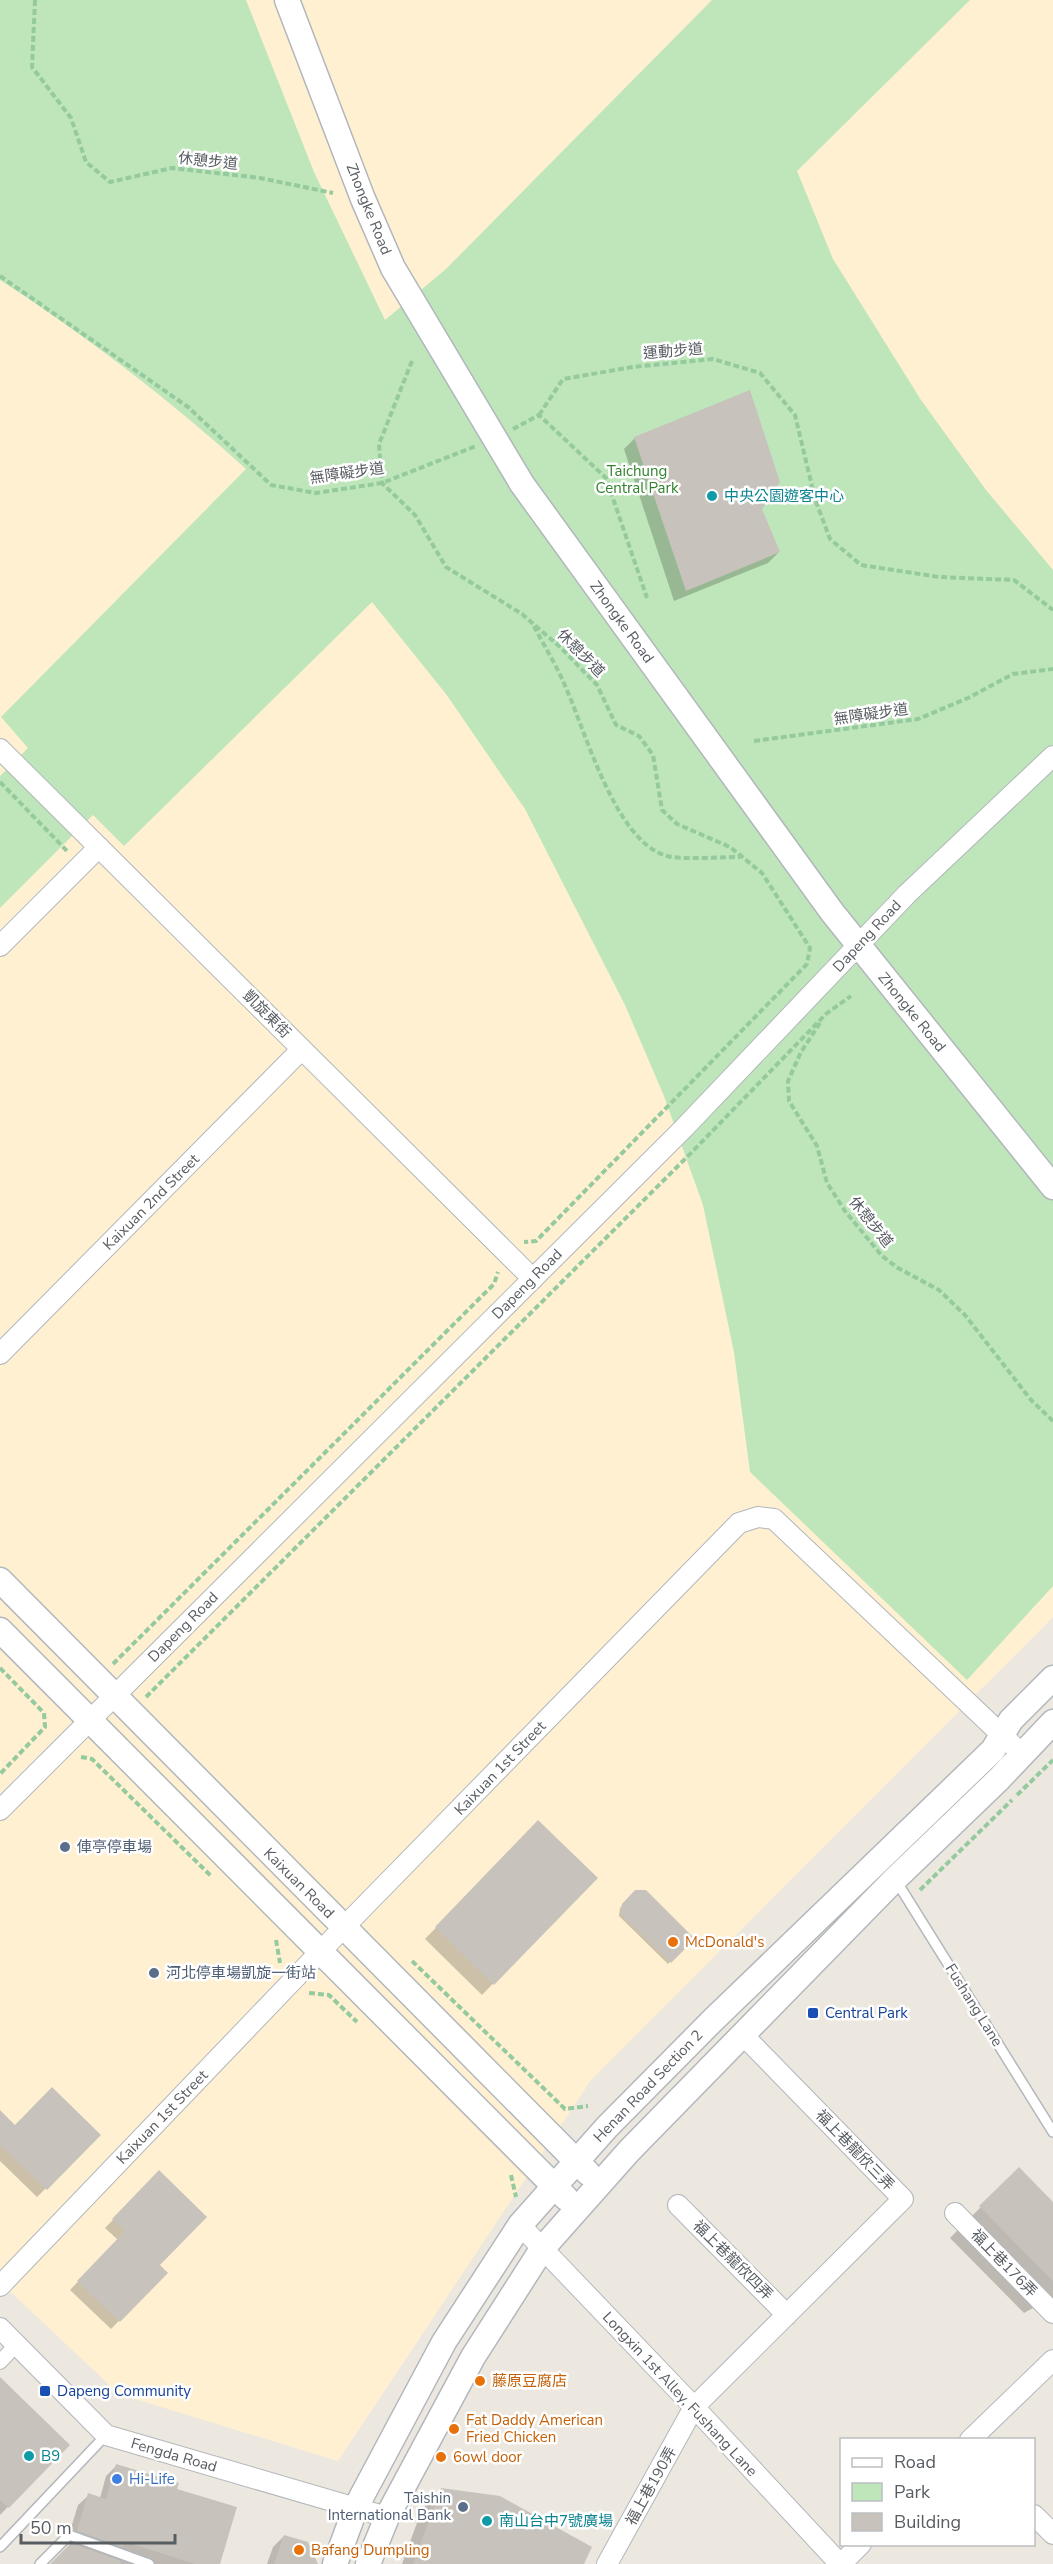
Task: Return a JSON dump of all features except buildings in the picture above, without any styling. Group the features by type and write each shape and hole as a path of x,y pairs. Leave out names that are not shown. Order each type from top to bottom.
{"street":[{"name":"Zhongke Road","path":"287,0 363,199 393,268 522,484 827,906 1053,1186"},
{"name":"凱旋東街","path":"0,749 533,1279"},
{"name":"Dapeng Road","path":"0,1810 684,1128 907,894 1053,756"},
{"path":"0,946 99,847"},
{"name":"Kaixuan 2nd Street","path":"0,1354 302,1049"},
{"name":"Kaixuan 1st Street","path":"0,2286 343,1928 728,1534 748,1518 766,1516 774,1519 1022,1754"},
{"name":"Kaixuan Road","path":"0,1580 599,2184"},
{"path":"0,1630 576,2208"},
{"name":"Henan Road Section 2","path":"335,2564 356,2507 444,2342 520,2225 607,2127 713,2020 993,1750 1011,1720 1053,1678"},
{"path":"369,2564 387,2517 473,2357 542,2249 599,2184 895,1879 999,1779 1053,1722"},
{"name":"福上巷龍欣三弄","path":"744,2036 903,2199 787,2315"},
{"name":"福上巷龍欣四弄","path":"678,2205 787,2315"},
{"name":"福上巷176弄","path":"955,2213 1053,2313"},
{"name":"Longxin 1st Alley, Fushang Lane","path":"520,2225 840,2564"},
{"name":"福上巷190弄","path":"607,2564 694,2407 787,2315"},
{"name":"Fengda Road","path":"0,2328 106,2435 387,2517"},
{"path":"0,2362 17,2344"},
{"path":"971,2438 1053,2360"},
{"path":"1035,2515 1053,2534"},
{"path":"840,2564 859,2546"}],"lane":[{"name":"Fushang Lane","path":"895,1879 1053,2132"},
{"path":"0,2547 106,2435"},
{"path":"40,2564 69,2535 149,2564"}],"path":[{"name":"休憩步道","path":"35,0 33,67 71,118 86,162 110,182 172,168 260,178 333,192"},
{"name":"無障礙步道","path":"0,276 188,407 269,484 316,493 382,483 495,439 538,414"},
{"name":"運動步道","path":"538,414 563,380 586,375 633,367 713,359 760,374 795,415 815,500 830,539 861,565 939,577 1014,580 1053,610"},
{"path":"382,483 379,444 412,361"},
{"path":"538,414 606,478 647,598"},
{"name":"休憩步道","path":"382,483 415,515 446,567 495,596 532,623 597,684 616,725 639,736 653,755 662,810 677,824 730,848 762,873 810,948 807,964 674,1101 536,1241 522,1242"},
{"path":"532,623 562,679 605,788 623,818 644,842 666,856 741,857"},
{"name":"無障礙步道","path":"754,741 918,719 968,698 1013,674 1053,669"},
{"path":"0,782 68,852 61,860"},
{"path":"151,1706 145,1698 684,1160 826,1014 851,996"},
{"name":"休憩步道","path":"835,999 801,1052 789,1081 789,1101 817,1146 827,1183 845,1211 882,1256 898,1268 939,1290 965,1315 1031,1400 1053,1421"},
{"path":"105,1662 111,1666 486,1292 494,1284 499,1268"},
{"path":"0,1668 44,1713 45,1727 0,1774"},
{"path":"77,1756 92,1759 219,1884"},
{"path":"920,1890 1053,1760"},
{"path":"269,1934 277,1942 280,1963"},
{"path":"404,1953 565,2109 588,2106"},
{"path":"309,1993 329,1995 362,2028"},
{"path":"510,2171 517,2202"}],"shaded area":[{"path":"0,0 1053,0 1053,1617 591,2080 338,2461 119,2394 0,2282"}],"green space":[{"name":"Taichung Central Park","path":"0,0 246,0 314,172 385,320 446,269 712,0 970,0 797,171 833,259 921,400 986,490 1053,570 1053,1586 967,1680 750,1472 734,1352 703,1205 664,1096 625,1005 525,809 446,694 372,602 124,846 93,815 0,908 0,776 28,748 1,717 246,469 127,370 0,280"}],"place":[{"name":"中央公園遊客中心","path":"712,496"},
{"name":"俥亭停車場","path":"65,1847"},
{"name":"McDonald's","path":"673,1942"},
{"name":"河北停車場凱旋一街站","path":"154,1973"},
{"name":"Central Park","path":"813,2013"},
{"name":"藤原豆腐店","path":"480,2381"},
{"name":"Dapeng Community","path":"45,2391"},
{"name":"Fat Daddy American Fried Chicken","path":"454,2429"},
{"name":"B9","path":"29,2456"},
{"name":"6owl door","path":"441,2457"},
{"name":"Hi-Life","path":"117,2479"},
{"name":"Taishin International Bank","path":"463,2507"},
{"name":"南山台中7號廣場","path":"487,2521"},
{"name":"Bafang Dumpling","path":"299,2550"}]}
